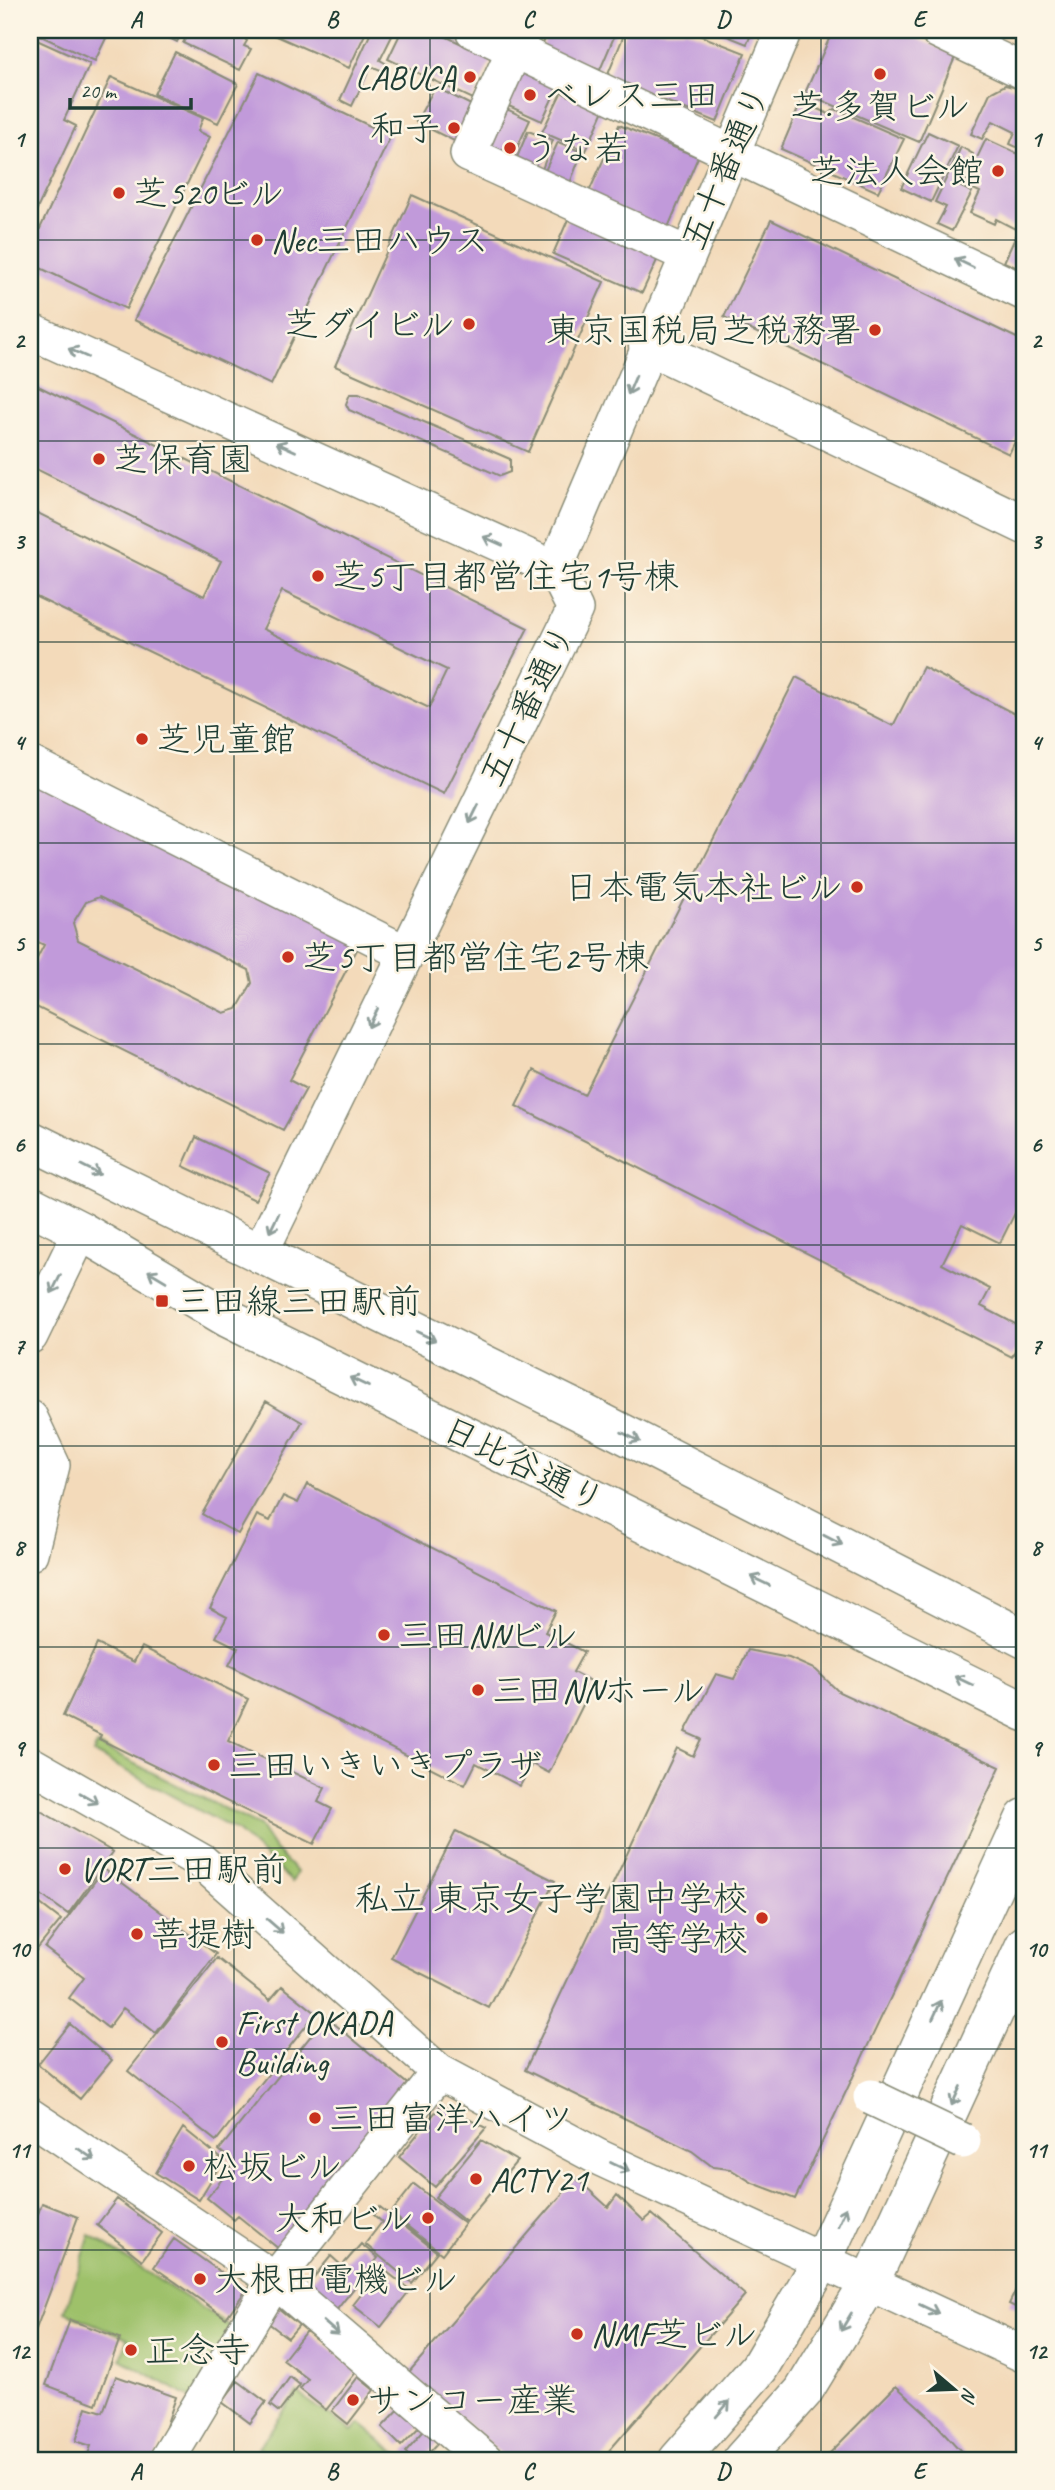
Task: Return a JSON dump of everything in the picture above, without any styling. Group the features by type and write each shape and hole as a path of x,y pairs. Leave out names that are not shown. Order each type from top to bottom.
{"main road":[{"path":"649,345 1025,525"},
{"name":"日比谷通り","path":"30,1140 259,1255 589,1415 1025,1639"},
{"name":"日比谷通り","path":"30,1205 82,1231 228,1318 1025,1712"},
{"path":"678,2460 759,2368 822,2259 1025,1818"},
{"path":"742,2460 803,2392 870,2282 1025,1945"}],"street":[{"path":"473,30 519,39 732,152 1025,293"},
{"name":"五十番通り","path":"259,1255 575,609 555,569 784,30"},
{"path":"937,30 1025,72"},
{"path":"519,39 468,153 688,255"},
{"path":"30,331 555,569"},
{"path":"30,764 405,953"},
{"path":"30,1336 82,1231"},
{"path":"30,1418 51,1465 30,1553"},
{"path":"30,1763 202,1862 439,2072 598,2157 1025,2355"},
{"path":"167,2460 275,2280 439,2072"},
{"path":"871,2097 964,2141"},
{"path":"30,2116 275,2280 485,2460"}],"green space":[{"path":"97,1745 259,1826 274,1849 297,1872 292,1882 237,1831 93,1753"},
{"path":"90,2235 237,2331 196,2401 121,2359 128,2338 65,2312"},
{"path":"297,2393 352,2431 360,2424 403,2459 275,2460 258,2448"}],"building":[{"path":"110,30 95,61 32,32"},
{"path":"153,30 183,30 177,42"},
{"path":"190,30 248,30 243,37 247,41 244,46 251,49 240,70 183,43"},
{"path":"263,30 367,30 349,68"},
{"path":"372,30 395,30 380,60 387,64 383,71 371,66 352,106 340,100"},
{"path":"402,30 432,30 492,58 473,99 388,59"},
{"path":"549,30 617,30 600,70 541,48"},
{"path":"626,30 686,30 745,53 717,122 607,77"},
{"path":"712,30 753,30 747,44"},
{"name":"芝.多賀ビル","path":"833,30 896,30 956,55 919,142 805,93"},
{"path":"30,37 90,64 64,120 76,126 30,224"},
{"path":"175,52 238,84 218,123 154,94"},
{"name":"ベレス三田","path":"525,70 558,86 542,121 502,103"},
{"name":"Nec三田ハウス","path":"259,73 391,136 271,385 134,320"},
{"name":"芝520ビル","path":"111,77 203,118 198,131 210,137 126,309 30,263 30,250"},
{"path":"1005,85 1025,90 1025,151 1010,144 1015,132 993,121 982,139 971,134 990,93"},
{"path":"435,87 475,107 458,143 416,122"},
{"path":"563,89 605,108 586,151 542,132"},
{"path":"801,102 829,114 835,109 904,139 878,192 781,149"},
{"path":"500,106 530,120 510,163 484,146"},
{"path":"619,125 698,157 667,230 588,194"},
{"path":"528,131 553,140 541,172 515,162"},
{"path":"928,132 958,146 931,202 901,188"},
{"name":"芝法人会館","path":"986,139 1025,157 1025,208 1015,229 996,219 994,224 970,213 980,192 964,185"},
{"path":"558,142 582,152 570,183 544,173"},
{"path":"961,147 973,154 959,186 972,192 952,231 937,224 946,207 935,202"},
{"name":"芝ダイビル","path":"412,195 604,282 528,452 335,366"},
{"path":"1025,216 1025,271 1004,262"},
{"path":"569,217 659,256 642,293 553,254"},
{"name":"東京国税局芝税務署","path":"771,220 1025,342 1025,421 1009,454 724,317"},
{"name":"芝5丁目都営住宅1号棟","path":"30,382 528,628 444,794 30,594 30,509 204,596 221,561 30,466","holes":["282,591 447,670 429,708 263,629"]},
{"path":"350,394 359,394 510,459 510,472 500,476 349,410 346,404"},
{"name":"日本電気本社ビル","path":"923,667 1025,719 1025,1193 1000,1243 962,1224 942,1264 990,1289 981,1306 1025,1329 1012,1357 516,1106 534,1070 584,1095 796,677 893,726"},
{"name":"芝5丁目都営住宅2号棟","path":"30,775 362,940 289,1080 306,1089 283,1130 30,1004 30,972 44,945 30,938","holes":["99,897 249,970 252,983 237,1009 224,1013 78,940 73,923 86,902"]},
{"path":"196,1137 270,1173 255,1200 183,1166"},
{"path":"266,1401 302,1422 238,1534 202,1514"},
{"name":"三田NNビル","path":"307,1484 556,1611 545,1632 584,1652 573,1672 594,1683 549,1773 532,1764 520,1786 476,1763 465,1785 229,1665 238,1648 216,1637 227,1617 210,1608 257,1515 270,1521 283,1496 298,1503"},
{"name":"三田いきいきプラザ","path":"97,1644 134,1662 142,1647 248,1699 228,1741 325,1788 318,1802 332,1809 314,1844 99,1739 101,1735 63,1716"},
{"name":"私立 東京女子学園中学校 高等学校","path":"748,1650 789,1658 816,1670 839,1692 1000,1767 795,2199 753,2183 730,2169 713,2167 692,2151 525,2070 677,1748 693,1756 701,1739 685,1732 716,1674 734,1679"},
{"name":"VORT三田駅前","path":"30,1805 113,1852 68,1914 30,1887"},
{"path":"456,1831 555,1881 489,2008 391,1958"},
{"path":"104,1869 216,1954 156,2033 123,2008 108,2028 69,1998 84,1978 45,1948"},
{"path":"30,1896 61,1920 30,1958"},
{"name":"First OKADA Building","path":"217,1958 270,2000 282,1986 316,2013 216,2141 128,2071"},
{"name":"三田富洋ハイツ","path":"326,2017 411,2087 279,2249 238,2216 234,2220 207,2198 235,2163 219,2150"},
{"path":"70,2024 112,2060 80,2099 38,2064"},
{"path":"441,2105 486,2128 435,2187 399,2157"},
{"name":"松坂ビル","path":"183,2128 223,2160 199,2200 156,2173"},
{"name":"ACTY21","path":"481,2140 517,2161 466,2222 435,2197"},
{"name":"NMF芝ビル","path":"576,2178 608,2207 617,2195 644,2221 652,2214 745,2295 601,2460 508,2460 409,2372"},
{"name":"大和ビル","path":"414,2184 465,2224 442,2254 391,2213"},
{"path":"117,2199 162,2233 142,2260 97,2225"},
{"path":"42,2203 78,2217 30,2345 30,2236"},
{"path":"380,2207 437,2252 412,2283 365,2244 382,2222 374,2215"},
{"name":"大根田電機ビル","path":"174,2239 246,2290 226,2318 154,2267"},
{"path":"361,2244 378,2258 334,2313 304,2289 331,2256 342,2266"},
{"path":"382,2268 410,2290 381,2327 353,2305"},
{"path":"1025,2271 1025,2312 1009,2304"},
{"path":"278,2308 299,2325 288,2338 267,2322"},
{"path":"70,2320 120,2338 96,2404 46,2385"},
{"path":"306,2331 357,2371 326,2410 300,2389 308,2379 283,2360"},
{"path":"116,2376 176,2397 155,2459 86,2460 91,2446 76,2441 87,2407 103,2412"},
{"path":"290,2377 300,2385 279,2412 270,2405"},
{"name":"サンコー産業","path":"358,2377 374,2390 348,2424 332,2411"},
{"path":"238,2381 266,2402 250,2423 222,2402"},
{"path":"896,2386 928,2415 969,2460 823,2460"},
{"path":"405,2403 424,2422 401,2446 382,2427"},
{"path":"430,2424 444,2437 422,2460 414,2460 405,2452"}],"place":[{"name":"芝.多賀ビル","path":"880,74"},
{"name":"LABUCA","path":"470,77"},
{"name":"ベレス三田","path":"530,95"},
{"name":"和子","path":"454,128"},
{"name":"うな若","path":"510,148"},
{"name":"芝法人会館","path":"998,171"},
{"name":"芝520ビル","path":"119,193"},
{"name":"Nec三田ハウス","path":"257,240"},
{"name":"芝ダイビル","path":"469,324"},
{"name":"東京国税局芝税務署","path":"875,330"},
{"name":"芝保育園","path":"99,459"},
{"name":"芝5丁目都営住宅1号棟","path":"318,576"},
{"name":"芝児童館","path":"142,739"},
{"name":"日本電気本社ビル","path":"857,887"},
{"name":"芝5丁目都営住宅2号棟","path":"288,957"},
{"name":"三田線三田駅前","path":"162,1301"},
{"name":"三田NNビル","path":"384,1635"},
{"name":"三田NNホール","path":"478,1690"},
{"name":"三田いきいきプラザ","path":"214,1765"},
{"name":"VORT三田駅前","path":"65,1869"},
{"name":"私立 東京女子学園中学校 高等学校","path":"762,1918"},
{"name":"菩提樹","path":"137,1934"},
{"name":"First OKADA Building","path":"222,2042"},
{"name":"三田富洋ハイツ","path":"315,2118"},
{"name":"松坂ビル","path":"189,2166"},
{"name":"ACTY21","path":"476,2179"},
{"name":"大和ビル","path":"428,2218"},
{"name":"大根田電機ビル","path":"200,2279"},
{"name":"NMF芝ビル","path":"577,2334"},
{"name":"正念寺","path":"131,2350"},
{"name":"サンコー産業","path":"353,2400"}]}
